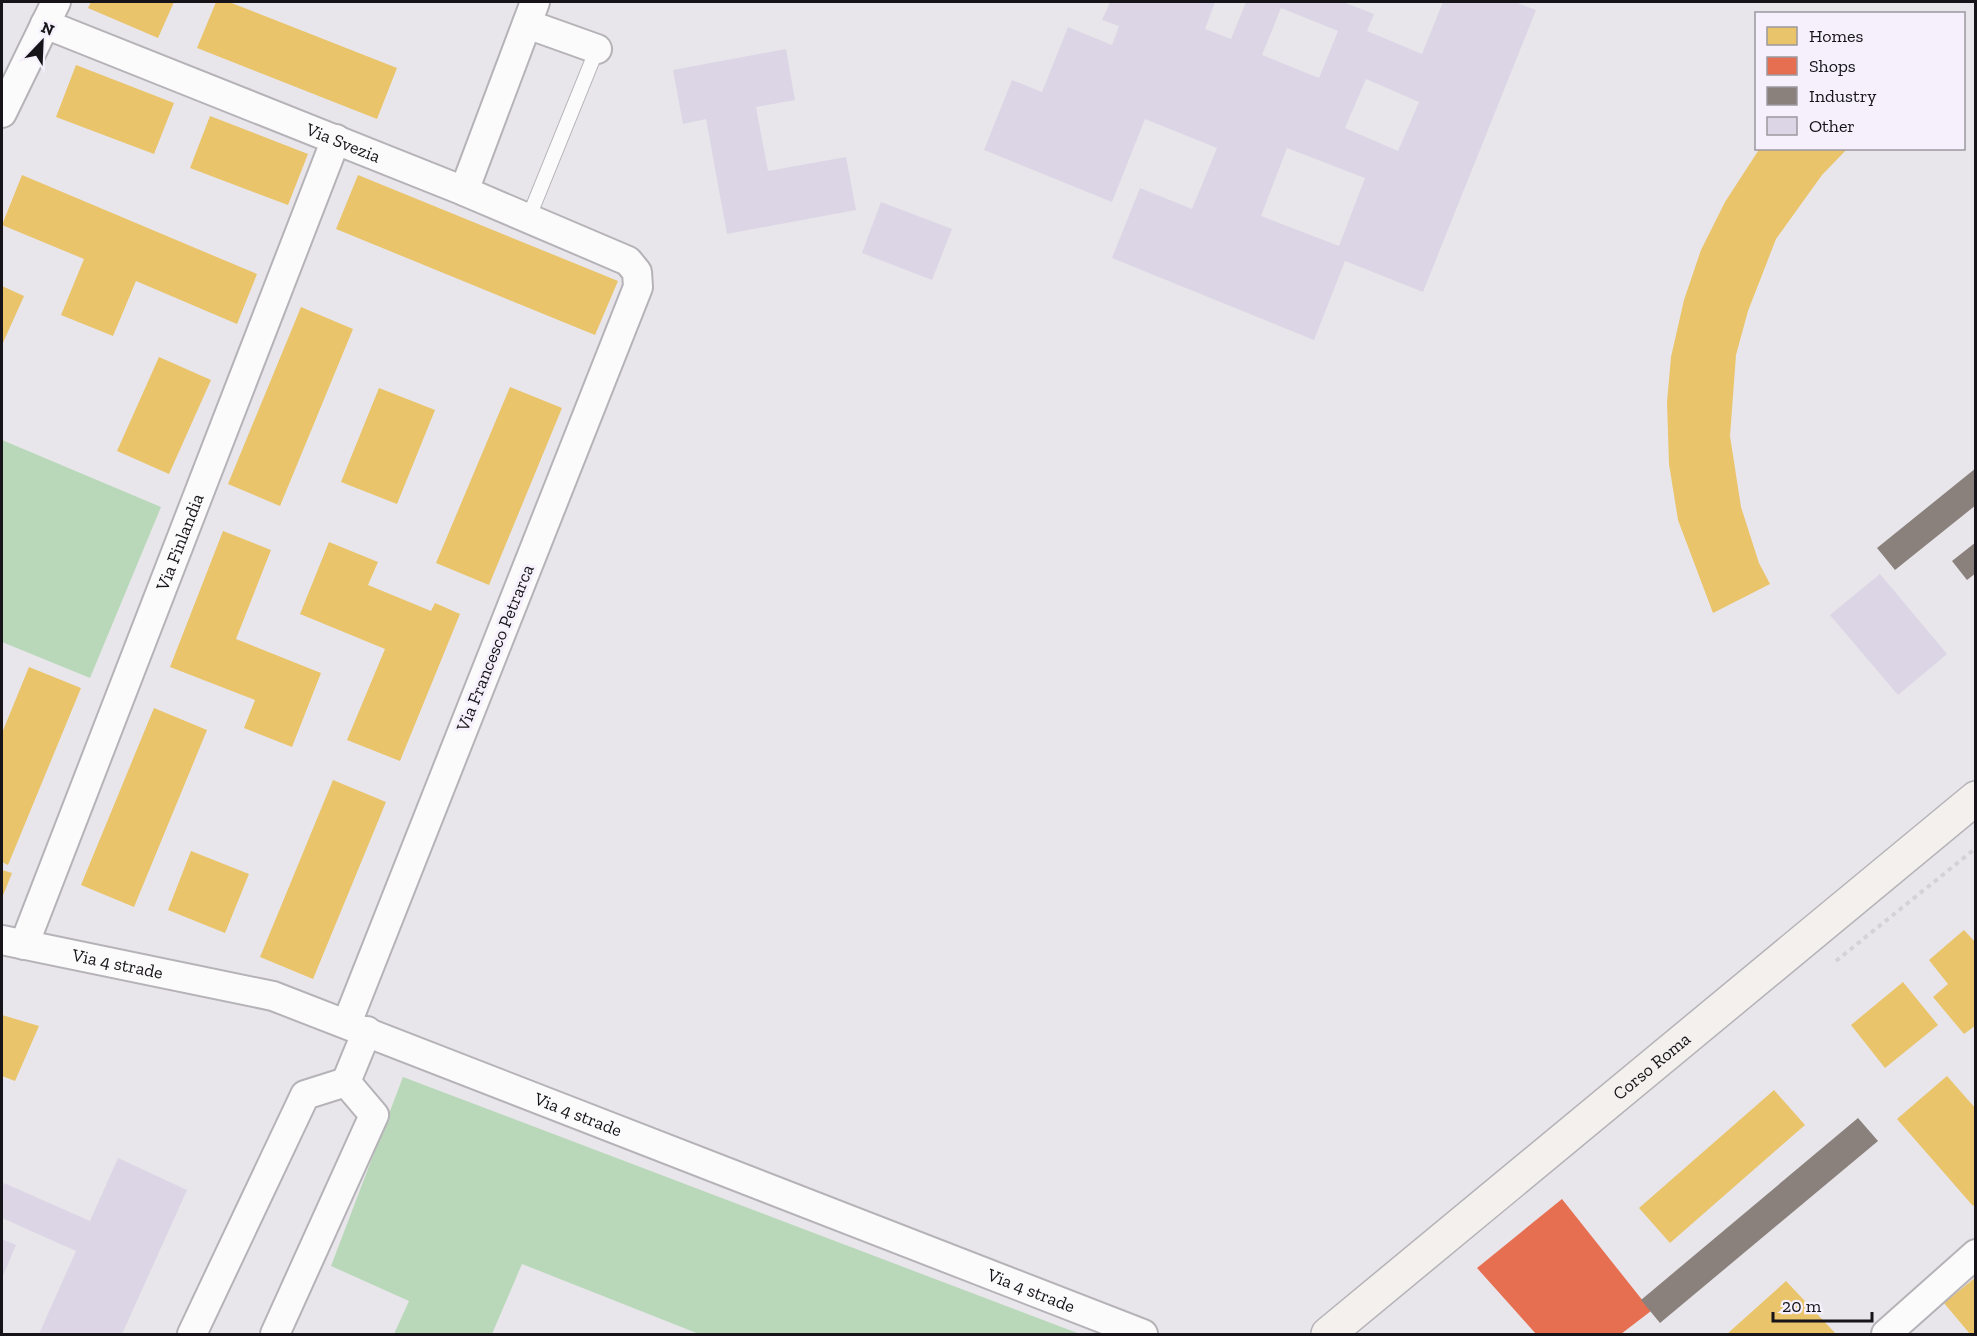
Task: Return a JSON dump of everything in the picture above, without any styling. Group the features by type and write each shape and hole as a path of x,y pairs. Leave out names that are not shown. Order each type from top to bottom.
{"main road":[{"name":"Corso Roma","path":"1328,1335 1976,798"}],"street":[{"path":"2,113 50,13"},
{"name":"Via Svezia","path":"50,13 336,139 628,261 637,272"},
{"path":"464,191 531,13 597,49"},
{"name":"Via Finlandia","path":"13,943 336,139"},
{"name":"Via Francesco Petrarca","path":"346,1082 357,1027 638,287 637,272"},
{"name":"Via 4 strade","path":"13,943 273,996 1143,1335"},
{"path":"192,1335 305,1095 346,1082 374,1114 275,1335"},
{"path":"1886,1335 1976,1254"}],"lane":[{"path":"528,219 597,49"}],"green space":[{"path":"2,440 161,507 90,678 2,642"},
{"path":"403,1077 1080,1334 699,1334 522,1264 492,1334 394,1334 409,1301 331,1266"}],"building: Homes":[{"path":"91,2 174,2 158,38 88,8"},
{"path":"216,2 229,2 397,68 377,119 197,48"},
{"path":"76,65 174,103 154,154 56,117"},
{"path":"210,116 308,154 288,205 190,168"},
{"path":"1759,150 1846,150 1822,175 1776,239 1748,311 1736,355 1730,436 1741,507 1759,563 1770,584 1713,613 1678,520 1669,464 1667,402 1671,357 1684,300 1701,250 1725,202"},
{"path":"22,175 257,274 237,324 136,281 113,336 61,315 84,259 2,225"},
{"path":"358,175 618,281 595,335 336,229"},
{"path":"2,286 24,296 2,345"},
{"path":"301,307 353,329 280,506 228,484"},
{"path":"159,357 211,380 169,474 117,451"},
{"path":"510,387 562,408 489,585 436,563"},
{"path":"379,388 435,410 397,504 341,482"},
{"path":"223,531 271,550 236,639 321,673 292,747 244,728 255,700 170,667"},
{"path":"329,542 378,562 368,585 431,611 435,603 460,614 400,761 347,740 385,649 300,614"},
{"path":"29,667 81,688 8,865 2,862 2,733"},
{"path":"154,708 207,730 134,907 81,885"},
{"path":"333,780 386,802 313,979 260,957"},
{"path":"191,851 249,874 225,933 168,910"},
{"path":"2,870 12,873 2,898"},
{"path":"1964,930 1976,943 1976,1025 1964,1034 1933,997 1948,984 1929,960"},
{"path":"1903,982 1938,1025 1885,1068 1851,1025"},
{"path":"2,1015 39,1026 15,1081 2,1076"},
{"path":"1947,1076 1976,1109 1976,1203 1973,1206 1897,1119"},
{"path":"1774,1090 1805,1125 1670,1243 1639,1208"},
{"path":"1976,1277 1976,1334 1970,1334 1944,1303"},
{"path":"1786,1281 1836,1334 1727,1334"}],"building: Shops":[{"path":"1562,1199 1651,1311 1621,1334 1536,1334 1477,1268"}],"building: Industry":[{"path":"1976,468 1976,505 1895,570 1877,548"},
{"path":"1976,542 1976,573 1967,580 1952,561"},
{"path":"1858,1118 1878,1141 1660,1323 1641,1300"}],"building: Other":[{"path":"1110,2 1215,2 1205,29 1231,39 1246,2 1343,2 1374,14 1367,31 1422,54 1443,2 1515,2 1536,10 1423,292 1345,261 1314,340 1112,258 1140,188 1192,209 1217,148 1145,119 1112,202 984,150 1012,80 1042,92 1068,27 1112,45 1119,26 1102,20","holes":["1281,8 1338,31 1319,78 1262,55","1366,79 1419,102 1398,151 1345,128","1287,148 1365,178 1339,246 1261,216"]},
{"path":"786,49 795,100 756,107 768,171 846,157 856,210 727,234 706,119 683,124 673,70"},
{"path":"881,202 952,229 932,280 862,253"},
{"path":"1880,574 1947,654 1898,695 1830,615"},
{"path":"118,1158 187,1190 122,1334 39,1334 76,1251 2,1218 4,1183 90,1221"},
{"path":"2,1239 16,1245 2,1278"}]}
